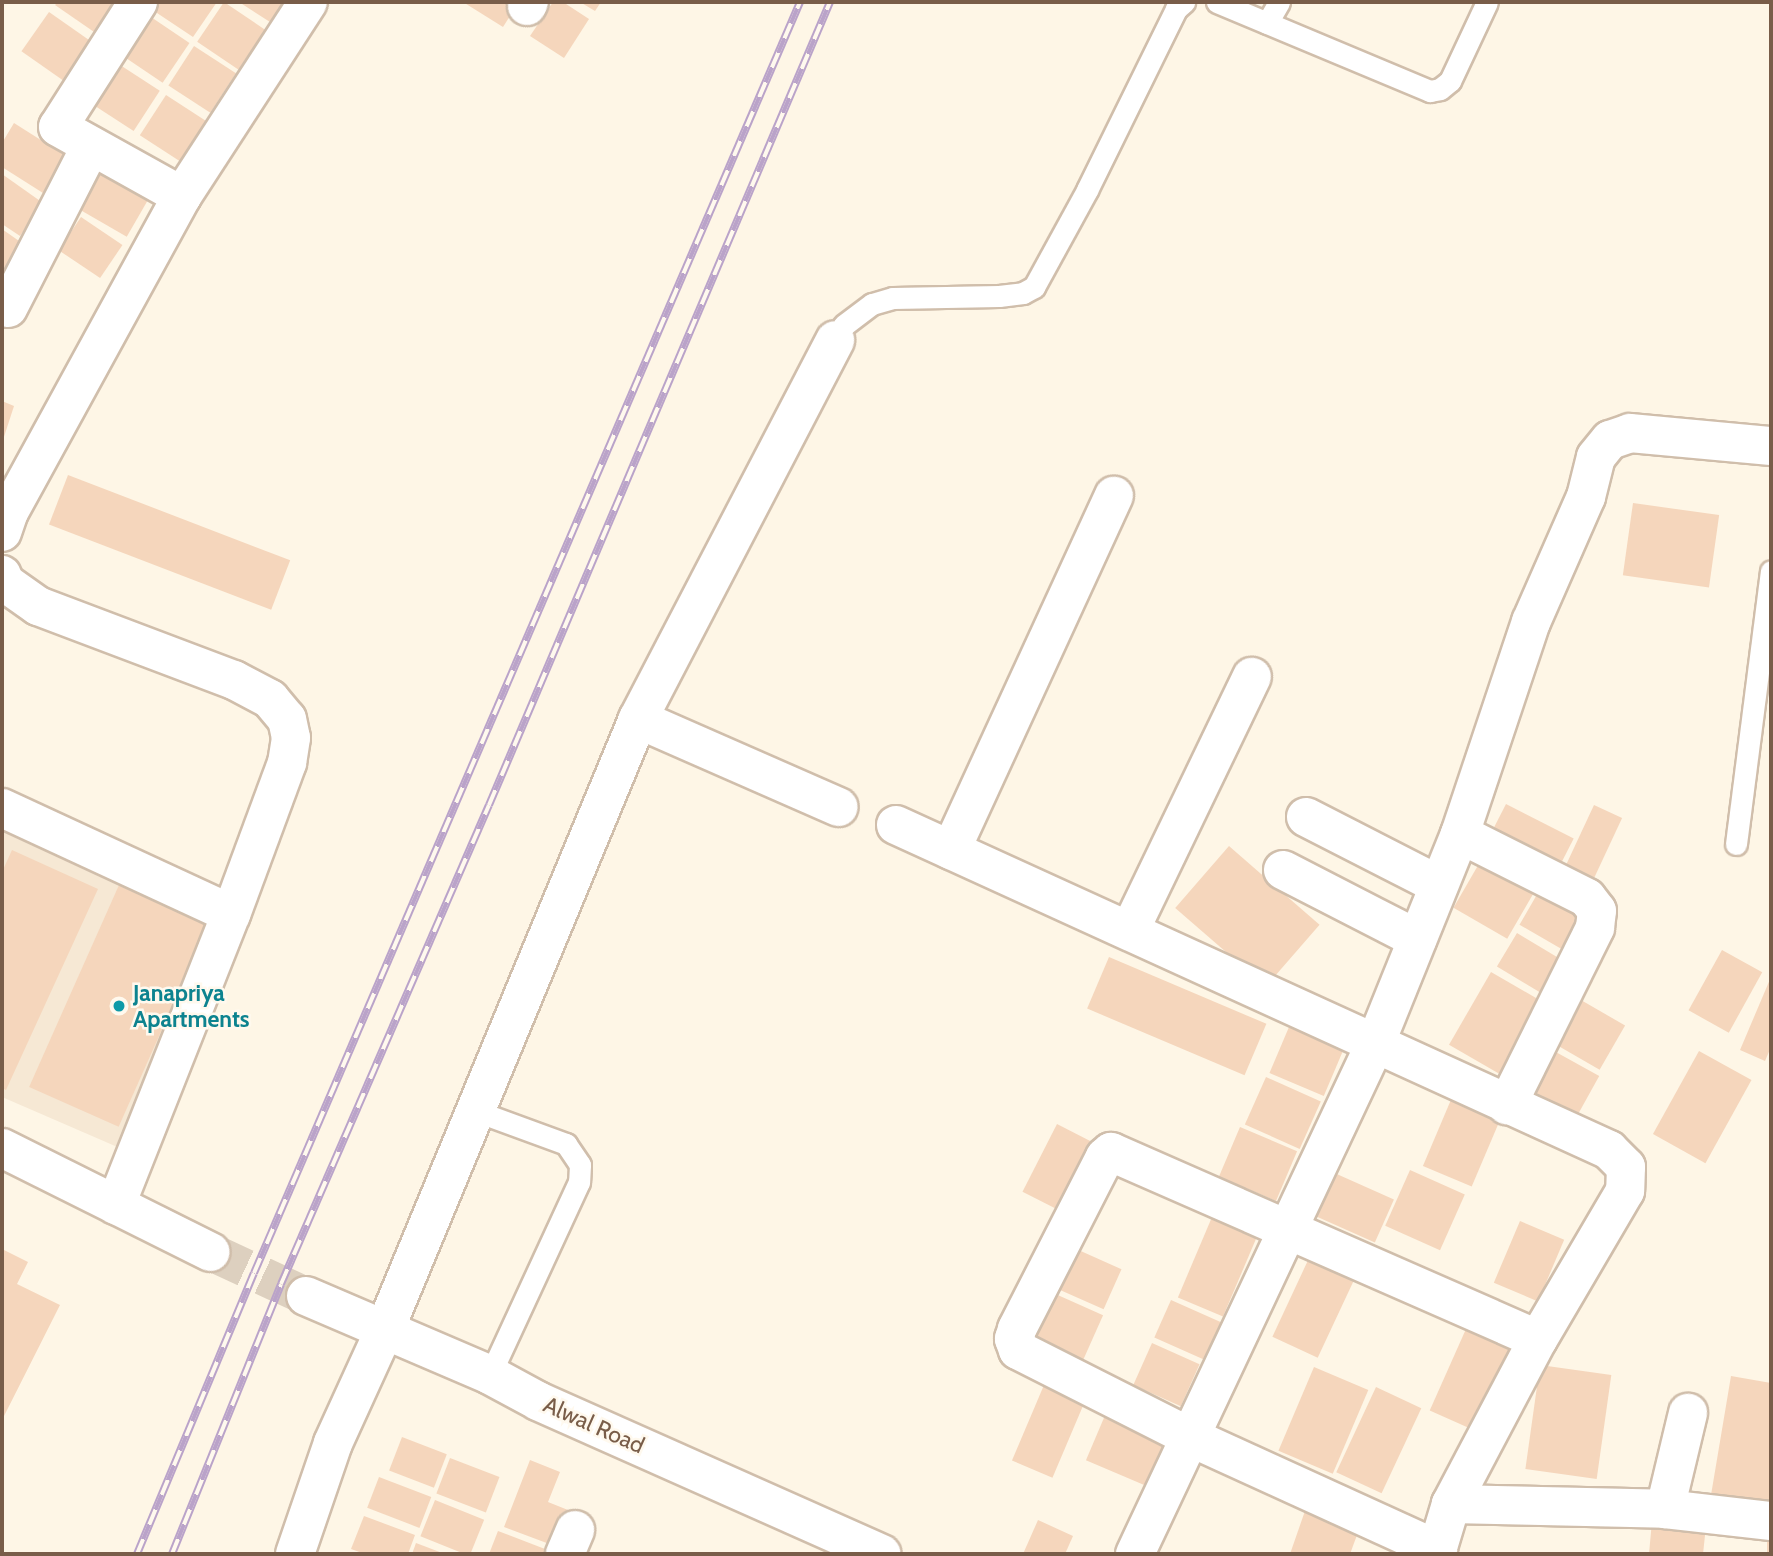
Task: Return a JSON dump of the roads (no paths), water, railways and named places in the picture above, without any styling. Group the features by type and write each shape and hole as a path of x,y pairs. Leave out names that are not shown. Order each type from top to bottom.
{"street":[{"path":"138,2 58,127 182,196"},
{"path":"4,518 182,196 308,2"},
{"path":"9,308 91,146"},
{"path":"295,1554 333,1443 385,1329 638,719 835,340"},
{"path":"1135,1554 1192,1438 1286,1228 1376,1042 1406,933 1428,879 1460,834 1531,622 1586,497 1597,457 1610,440 1630,433 1771,446"},
{"path":"951,850 1114,496"},
{"path":"2,575 4,582 38,606 234,680 270,699 287,719 291,738 287,763 116,1205"},
{"path":"1130,930 1251,677"},
{"path":"638,719 838,807"},
{"path":"2,808 230,914"},
{"path":"1306,817 1428,879"},
{"path":"897,825 1609,1150 1626,1167 1625,1191 1538,1339 1451,1504 1437,1552 1192,1438 1018,1350 1014,1339 1017,1329 1105,1157 1111,1152 1538,1339"},
{"path":"1460,834 1587,898 1597,911 1595,928 1507,1105"},
{"path":"1283,870 1406,933"},
{"path":"2,1148 211,1252"},
{"name":"Alwal Road","path":"306,1296 490,1375 538,1401 882,1554"},
{"path":"1665,1508 1688,1413"},
{"path":"1451,1504 1665,1508 1771,1521"}],"lane":[{"path":"835,340 844,325 872,304 893,298 999,296 1023,293 1034,287 1087,190 1176,9 1184,2"},
{"path":"1217,2 1430,91 1440,89 1450,80 1486,2"},
{"path":"1267,23 1279,2"},
{"path":"1736,844 1771,571"},
{"path":"476,1111 566,1144 580,1165 579,1182 490,1375"}],"tunnel":[{"path":"211,1252 306,1296"}],"railway":[{"path":"137,1554 254,1273 800,2"},
{"path":"172,1554 281,1284 489,805 830,2"}],"place":[{"name":"Janapriya Apartments","path":"119,1006"}]}
